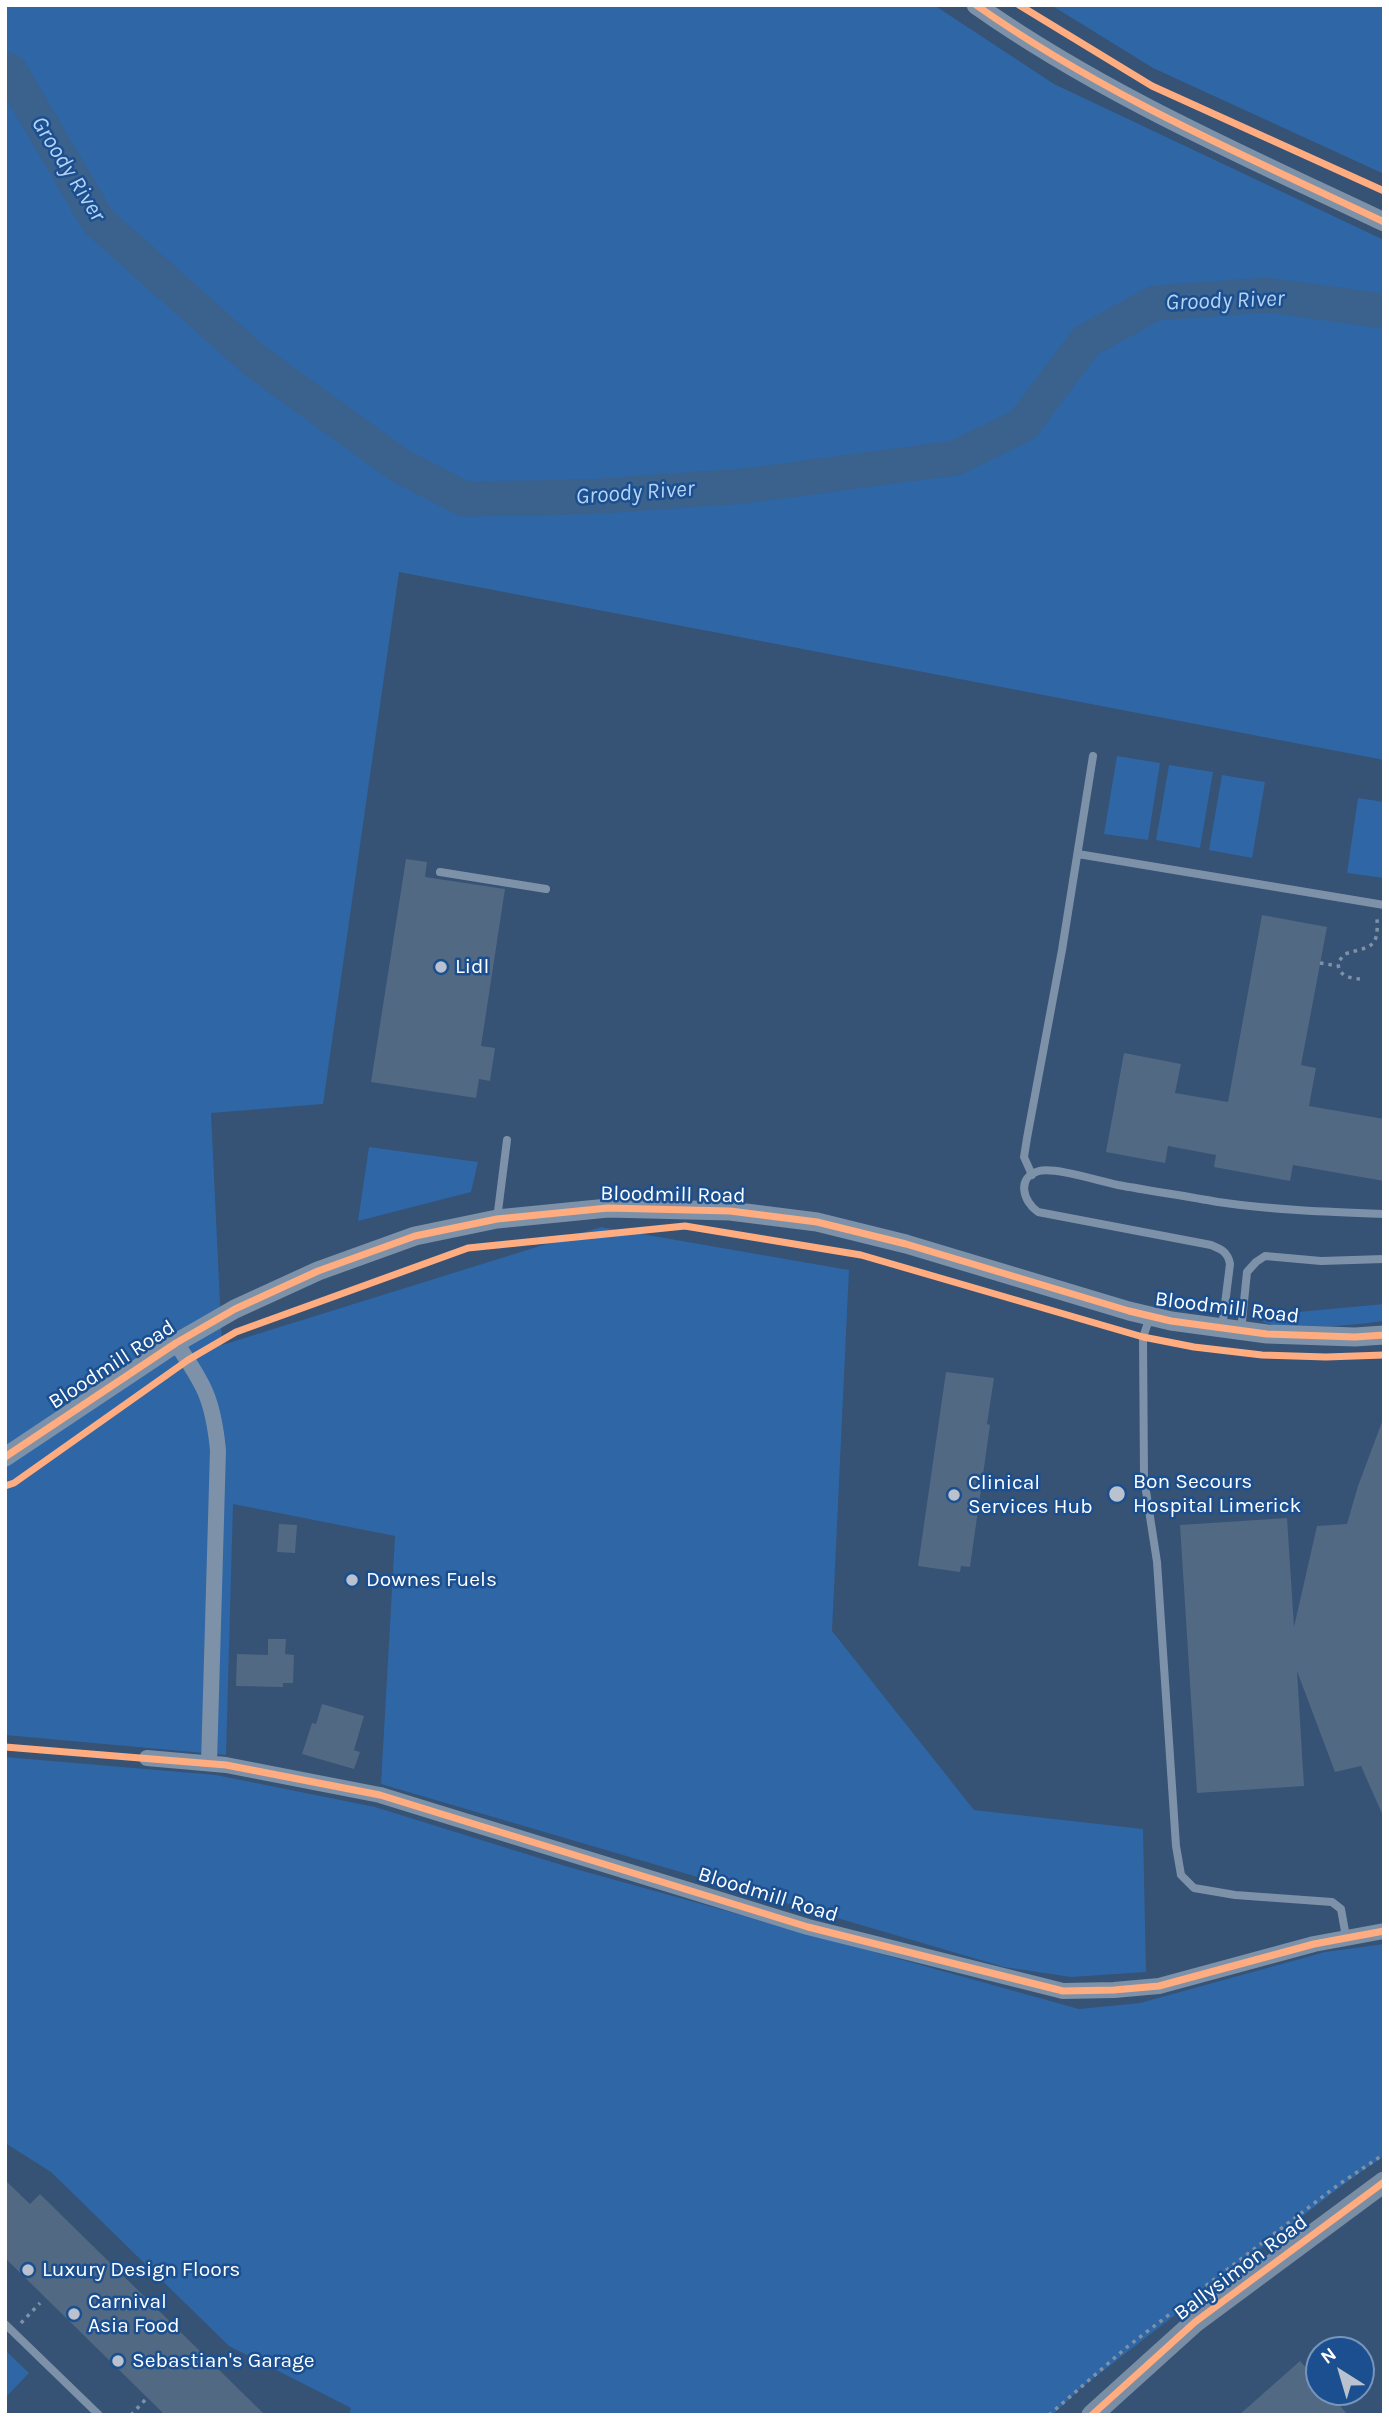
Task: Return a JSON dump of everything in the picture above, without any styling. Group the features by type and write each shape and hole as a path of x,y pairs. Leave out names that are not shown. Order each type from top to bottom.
{"main road":[{"name":"Ballysimon Road","path":"1092,2415 1195,2322 1384,2182"}],"street":[{"path":"976,5 1016,33 1143,106 1384,222"},
{"name":"Bloodmill Road","path":"5,1457 176,1343 235,1309 318,1271 415,1236 497,1219 608,1208 730,1211 817,1222 906,1244 1150,1317 1293,1336 1384,1335"},
{"path":"176,1343 205,1387 215,1417 218,1450 209,1763"},
{"name":"Bloodmill Road","path":"147,1758 209,1763 380,1795 808,1927 1063,1991 1159,1986 1346,1937 1384,1931"}],"lane":[{"path":"1032,1175 1024,1157 1093,757"},
{"path":"1078,854 1384,905"},
{"path":"440,872 546,889"},
{"path":"497,1219 507,1140"},
{"path":"1231,1329 1230,1264 1223,1250 1211,1245 1038,1212 1030,1206 1023,1192 1027,1180 1036,1172 1052,1170 1118,1185 1219,1202 1296,1211 1384,1214"},
{"path":"1231,1329 1247,1272 1255,1262 1265,1256 1321,1261 1384,1259"},
{"path":"1150,1317 1143,1337 1144,1478 1157,1562 1176,1846 1181,1875 1194,1888 1235,1895 1332,1902 1341,1909 1346,1937"},
{"path":"5,2324 99,2415"}],"path":[{"path":"1338,966 1340,958 1345,954 1362,951 1373,944 1377,938 1377,919 1384,918"},
{"path":"1320,963 1338,966 1347,978 1360,979"},
{"path":"131,2415 145,2400"}],"shaded area":[{"path":"5,5 934,5 1054,84 1384,240 1384,760 399,572 323,1104 211,1113 222,1345 601,1227 849,1270 832,1631 974,1810 1143,1829 1146,1972 1071,1977 1004,1967 381,1784 395,1536 233,1504 226,1755 5,1735"},
{"path":"1051,5 1384,5 1384,174 1153,68"},
{"path":"1117,756 1160,763 1148,840 1104,834"},
{"path":"1169,765 1213,772 1200,848 1156,840"},
{"path":"1222,775 1265,782 1252,858 1209,850"},
{"path":"1358,798 1384,802 1384,878 1347,873"},
{"path":"369,1147 478,1162 471,1192 358,1221"},
{"path":"1384,1304 1384,1321 1355,1324 1278,1326 1255,1316"},
{"path":"5,1757 216,1775 375,1807 565,1866 1079,2009 1140,2003 1325,1952 1384,1944 1384,2156 1081,2388 1052,2415 349,2415 351,2408 229,2346 51,2172 5,2143"},
{"path":"5,2350 29,2373 5,2398"}],"building":[{"name":"Lidl","path":"406,859 427,862 425,877 505,889 481,1046 495,1048 490,1081 479,1079 476,1098 371,1082"},
{"path":"1262,915 1327,927 1301,1065 1316,1068 1309,1106 1384,1119 1384,1181 1293,1165 1290,1181 1214,1167 1216,1155 1168,1146 1165,1163 1106,1152 1124,1053 1181,1064 1175,1093 1228,1102"},
{"name":"Clinical Services Hub","path":"946,1372 994,1378 970,1567 961,1566 960,1572 918,1566"},
{"path":"1382,1422 1384,1818 1361,1766 1335,1772 1297,1671 1304,1786 1197,1793 1180,1525 1287,1518 1294,1627 1317,1526 1347,1524"},
{"path":"279,1524 297,1525 295,1553 277,1552"},
{"path":"268,1639 286,1639 285,1654 294,1655 293,1683 283,1683 283,1687 236,1686 237,1654 268,1655"},
{"path":"322,1704 364,1716 354,1750 360,1752 354,1769 302,1754 312,1723 316,1724"},
{"path":"5,2180 30,2204 40,2194 265,2415 165,2415 5,2258"},
{"path":"1300,2361 1305,2367 1305,2406 1340,2406 1348,2415 1239,2415"}],"waterway":[{"name":"Groody River","path":"5,69 10,71 98,221 254,360 399,465 464,499 587,497 745,486 955,458 1023,425 1086,341 1155,303 1267,295 1384,311"}],"cycle path":[{"path":"976,5 1073,67 1124,95 1227,148 1384,222"},
{"path":"1019,5 1152,86 1384,191"},
{"path":"5,1457 176,1343 235,1309 318,1271 415,1236 497,1219 608,1208 730,1211 817,1222 906,1244 1129,1311 1171,1321 1267,1334 1355,1337 1384,1335"},
{"path":"5,1486 14,1483 188,1360 236,1332 468,1248 685,1226 861,1255 1143,1337 1194,1347 1262,1355 1384,1355"},
{"path":"5,1747 226,1765 380,1795 808,1927 1063,1991 1159,1986 1314,1944 1384,1931"},
{"path":"1092,2415 1195,2322 1384,2182"}],"place":[{"name":"Lidl","path":"441,967"},
{"name":"Bon Secours Hospital Limerick","path":"1117,1494"},
{"name":"Clinical Services Hub","path":"954,1495"},
{"name":"Downes Fuels","path":"352,1580"},
{"name":"Luxury Design Floors","path":"28,2270"},
{"name":"Carnival Asia Food","path":"74,2314"},
{"name":"Sebastian's Garage","path":"118,2361"}]}
